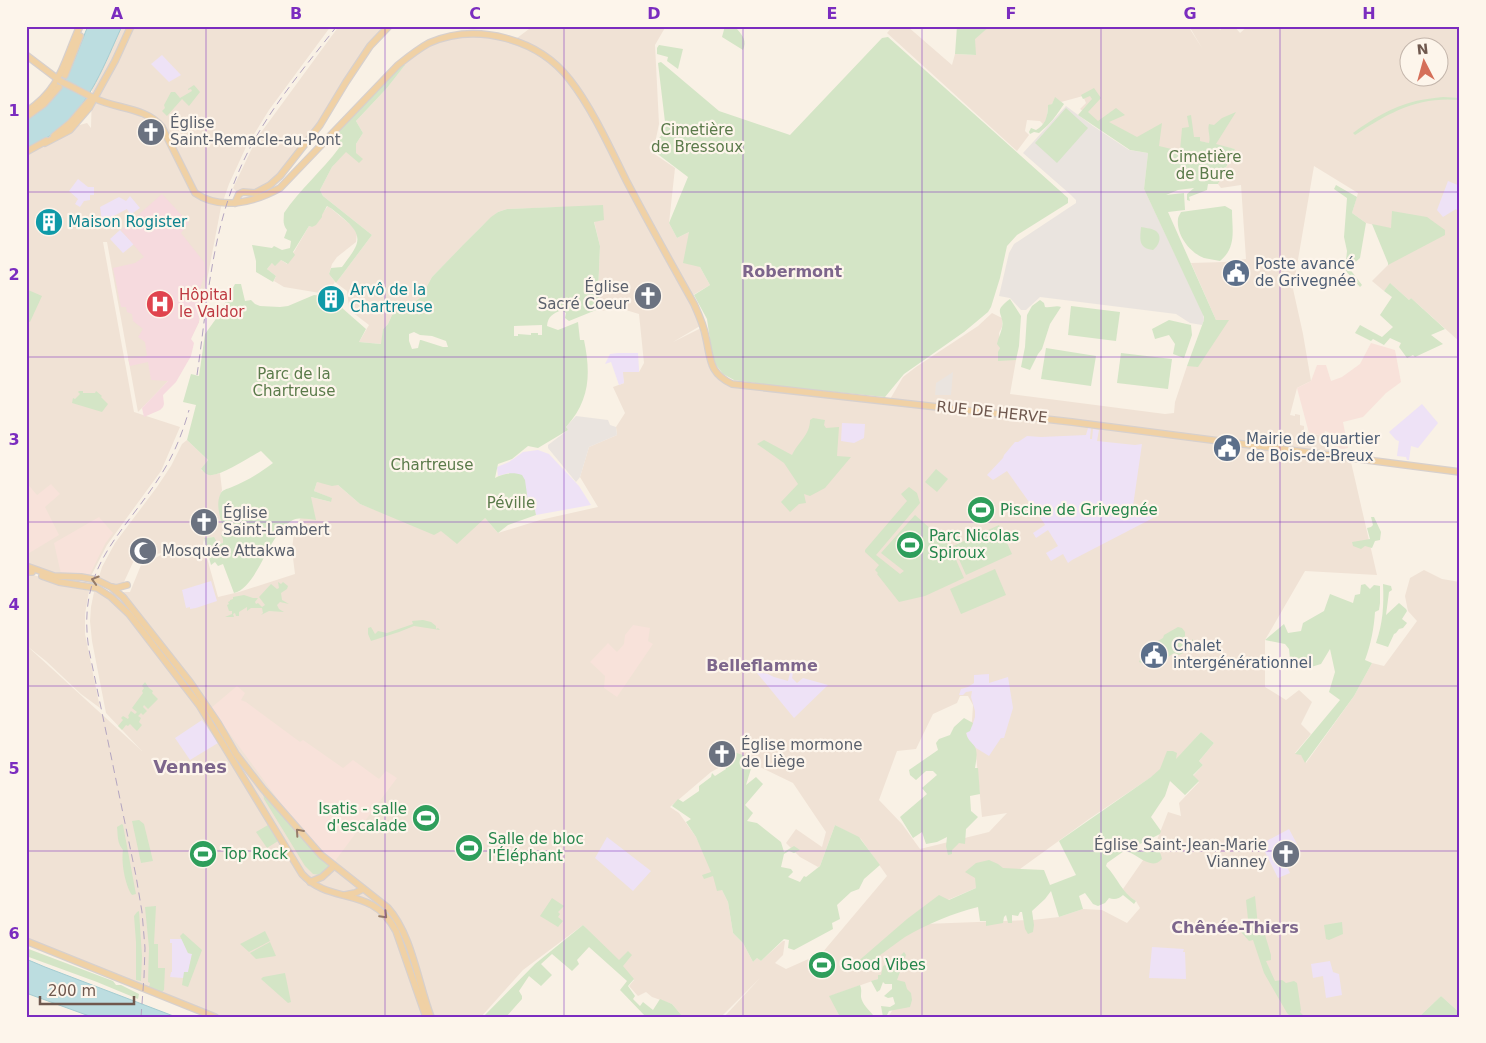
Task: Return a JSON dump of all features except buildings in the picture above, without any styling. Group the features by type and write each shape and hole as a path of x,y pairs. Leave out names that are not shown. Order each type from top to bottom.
{"main road":[{"path":"65,75 78,42 81,26"},
{"path":"26,117 49,99 60,82 81,26"},
{"path":"96,90 130,26"},
{"path":"26,152 70,130 83,116 121,49 130,26"},
{"path":"26,55 60,82 91,99 142,113 154,119 162,127 195,193 205,199 235,203 239,194 243,192 256,193 270,185 280,176 320,125 370,46 389,26"},
{"name":"RUE DE HERVE","path":"235,203 266,195 280,188 398,65 414,52 442,39 468,35 501,37 539,52 558,67 570,80 694,304 706,337 711,364 721,379 732,384 1063,420 1460,472"},
{"path":"26,112 60,82"},
{"path":"26,566 54,576 88,577 111,587 123,597 188,685 302,874 319,887 371,904 391,923 396,930 426,1017"},
{"path":"28,571 59,582 97,588 106,592 125,610 211,712 236,754 312,846 334,866 388,908 400,924 406,939 431,1017"},
{"path":"111,587 116,588 127,585"},
{"path":"310,882 334,866"},
{"path":"319,887 320,877"},
{"path":"351,894 355,883"},
{"path":"340,895 351,894 363,889"},
{"path":"26,940 215,1017"}],"shaded area":[{"path":"121,26 331,26 269,110 246,147 221,207 199,322 170,379 138,412 107,242 103,242 134,412 180,427 161,471 107,545 91,576 78,574 62,576 26,564 26,149 76,126 87,123 91,128 92,90"},
{"path":"339,26 389,26 379,36 320,125 280,176 261,189 239,194 233,188 257,138"},
{"path":"533,26 666,26 655,45 659,124 653,153 675,168 669,223 677,238 689,232 700,267 710,285 693,295 700,326 673,342 703,327 709,359 732,384 889,401 903,377 978,326 992,313 1002,318 1002,327 999,333 1000,347 998,360 1016,360 1010,394 1165,414 1174,413 1175,402 1187,366 1198,366 1228,320 1216,320 1191,263 1246,259 1241,185 1221,188 1218,184 1235,149 1199,141 1180,152 1130,145 1080,109 1086,103 1083,96 1061,102 1055,98 1052,104 1048,106 1047,118 1043,124 1040,121 1027,120 1025,131 1029,135 1017,151 887,33 893,26 907,26 952,65 955,54 975,55 975,38 990,26 1023,26 1025,29 1031,26 1188,26 1202,48 1189,26 1217,26 1220,30 1225,26 1234,26 1240,33 1248,26 1460,26 1460,342 1411,298 1409,300 1391,284 1384,291 1372,281 1388,265 1391,229 1366,223 1352,213 1358,193 1314,166 1293,289 1311,381 1297,388 1290,415 1300,415 1300,425 1304,426 1304,432 1327,437 1333,450 1351,462 1377,575 1305,571 1265,640 1265,687 1286,700 1299,690 1312,702 1301,724 1311,734 1295,753 1301,754 1306,763 1354,696 1372,663 1384,666 1417,621 1408,611 1405,596 1410,578 1424,570 1442,579 1460,582 1460,1013 1441,996 1419,1017 888,1017 901,997 892,977 878,979 830,996 840,1017 724,1017 760,978 721,1017 683,1017 672,1004 652,997 646,992 638,996 629,986 634,980 583,925 523,970 481,1017 215,1017 26,938 26,573 89,591 85,614 85,634 100,708 81,694 27,646 142,751 106,713 92,641 91,607 94,592 130,592 141,565 167,552 135,558 124,582 118,587 99,577 102,567 115,543 157,487 171,466 182,444 187,440 208,460 201,470 212,475 220,473 222,490 220,495 225,534 223,543 217,544 213,537 204,538 203,544 218,597 295,574 292,550 294,532 311,497 331,502 331,498 314,491 317,482 338,485 360,504 441,531 485,518 498,533 540,520 598,507 580,477 589,447 617,435 616,427 625,413 613,387 624,383 622,372 639,372 644,363 639,314 619,308 601,311 598,293 600,246 594,221 559,207 507,209 498,212 432,277 421,297 411,305 392,315 388,324 383,329 382,344 359,342 369,325 352,312 349,308 347,291 336,283 372,235 323,196 320,190 332,167 346,151 359,162 362,159 356,154 356,144 363,133 356,121 387,88 404,66 401,65 414,52 442,39 468,35 517,38","holes":["960,696 968,696 973,705 972,721 964,734 976,755 982,817 1007,813 989,832 920,849 902,824 879,800 897,751 916,749 933,714 957,703","1201,732 1214,743 1199,761 1203,765 1193,776 1199,782 1179,803 1181,816 1168,812 1157,840 1123,889 1128,896 1136,901 1140,908 1127,923 1102,910 1083,909 1059,917 1033,920 924,924 948,900 1020,869 1089,819 1175,761","739,757 793,783 826,832 822,847 796,829 786,843 800,857 818,867 820,866 835,825 861,839 887,876 822,953 786,969 775,963 783,955 785,941 761,961 757,958 753,962 743,943 733,933 728,902 696,837 679,813 670,807 711,772"]},
{"path":"162,55 181,75 169,82 151,64"},
{"path":"1066,106 1129,150 1148,153 1144,189 1203,313 1204,320 1202,325 1190,323 1176,314 1040,297 1026,310 1021,310 1010,298 999,296 1009,253 1014,244 1076,203 1076,200 1071,195 1023,153"},
{"path":"78,179 88,187 94,187 94,195 90,195 90,200 84,201 80,207 75,204 78,199 69,191"},
{"path":"1448,181 1460,186 1460,213 1456,209 1443,217 1437,210"},
{"name":"Hôpital le Valdor","path":"162,194 189,223 181,233 204,262 205,273 200,289 199,322 191,339 194,343 191,356 176,382 163,395 163,407 144,417 142,408 168,381 151,380 148,362 130,366 128,359 147,356 145,342 138,337 143,329 133,321 132,314 127,312 126,307 121,307 113,268 135,263 144,257 121,230"},
{"path":"130,196 140,208 130,215 127,209 102,222 100,207 119,197 126,201"},
{"path":"328,206 352,226 357,233 356,242 337,257 332,264 329,274 335,282 326,294 284,287 274,281 276,276 267,269 272,263 281,260 287,264 309,226 312,227"},
{"path":"120,230 134,244 123,253 110,239"},
{"path":"1371,343 1395,350 1401,382 1386,393 1363,417 1343,422 1348,448 1335,448 1328,432 1325,431 1324,436 1309,433 1297,388 1311,381 1317,365 1326,365 1331,381 1342,377 1360,364"},
{"path":"638,353 639,369 639,372 623,372 624,383 619,385 611,362 605,364 610,354"},
{"path":"953,372 951,395 935,395 936,383"},
{"path":"1422,404 1438,423 1418,448 1411,446 1409,460 1407,460 1406,457 1397,456 1399,441 1389,432"},
{"path":"576,416 608,420 610,425 616,427 617,435 589,447 580,477 576,482 548,448 548,445 568,430 566,427"},
{"path":"842,423 865,424 864,438 854,443 841,441"},
{"path":"1088,428 1091,428 1090,439 1092,439 1093,429 1099,430 1097,441 1142,444 1133,506 1150,512 1153,518 1068,563 1063,554 1051,561 1046,553 1058,546 1048,530 1036,538 1033,533 1045,525 1007,471 993,480 987,475 1015,442 1027,436 1086,435"},
{"path":"538,450 549,454 579,486 591,505 536,515 533,501 528,502 526,490 509,473 498,476 497,467 509,462 523,452"},
{"path":"26,482 37,495 51,484 60,494 45,507 59,535 26,555"},
{"path":"99,517 113,533 105,544 90,574 61,574 54,543"},
{"path":"211,581 217,601 196,608 186,608 182,590"},
{"path":"633,625 650,628 648,641 653,644 617,697 604,688 605,676 590,662 608,643 617,652 624,644 625,635"},
{"path":"793,661 795,661 792,678 797,683 803,678 828,685 794,718 757,673 768,674 788,681"},
{"path":"989,674 989,683 1008,677 1013,708 1004,738 1001,738 989,756 976,748 968,740 966,732 972,726 975,717 971,697 972,691 959,695 961,689 974,683 974,675"},
{"path":"237,686 245,693 241,700 300,742 303,740 343,768 353,760 379,779 386,771 397,778 335,861 316,848 298,827 211,708"},
{"path":"202,720 218,743 190,760 175,738"},
{"path":"1289,829 1297,844 1291,847 1287,842 1277,847 1290,873 1278,878 1261,844"},
{"path":"607,837 651,871 633,891 595,858"},
{"path":"170,939 182,939 188,953 192,954 188,973 183,978 170,977 172,972 172,943 170,943"},
{"path":"1152,947 1184,949 1186,979 1149,978"},
{"path":"1330,961 1333,972 1339,974 1342,995 1326,998 1323,976 1313,978 1311,964"}],"green space":[{"path":"725,26 737,26 737,29 743,36 743,50 722,37"},
{"path":"957,26 990,26 975,39 976,55 955,54"},
{"name":"Cimetière de Bressoux","path":"888,37 1068,198 1068,203 1017,235 1007,246 1000,278 988,312 964,332 904,374 885,397 734,380 723,374 716,365 712,354 707,319 694,295 710,285 700,267 683,263 689,232 677,238 669,223 688,177 655,152 665,122 658,63 661,62 719,111 790,135 882,38"},
{"path":"659,45 683,49 678,69 667,61 668,57 657,54"},
{"path":"401,65 405,65 387,88 356,121 363,133 356,144 356,153 363,159 359,163 346,152 332,167 320,190 323,196 372,235 336,283 329,274 331,268 342,267 355,248 357,237 350,225 327,206 316,225 309,226 293,252 295,255 288,264 281,260 275,266 272,263 267,269 276,276 273,282 256,272 256,261 252,245 272,248 274,246 282,250 290,248 291,241 284,238 287,230 284,224 284,213 339,148 338,143 333,137"},
{"path":"194,85 200,92 189,106 182,99 167,116 162,111 171,92 175,92 180,98 192,91 188,89"},
{"name":"Cimetière de Bure","path":"1094,88 1101,98 1088,112 1098,121 1116,108 1125,115 1109,122 1137,137 1162,123 1159,146 1180,151 1182,128 1189,127 1187,116 1191,115 1194,137 1200,137 1200,141 1209,143 1209,124 1214,125 1222,118 1236,112 1216,144 1235,149 1218,184 1208,184 1207,190 1189,197 1190,201 1187,200 1187,194 1194,188 1178,190 1166,195 1184,193 1185,210 1168,212 1216,320 1229,320 1198,367 1187,366 1204,317 1144,189 1148,153 1130,150 1078,115 1092,99 1090,96 1083,99 1081,95"},
{"path":"1055,97 1064,104 1046,127 1039,133 1034,132 1030,134 1031,128 1036,130 1044,123 1047,117 1048,105 1052,104"},
{"path":"1443,97 1460,98 1460,100 1445,99 1431,101 1404,108 1379,120 1355,135 1353,133 1391,110 1419,100"},
{"path":"1066,108 1088,128 1057,163 1035,143"},
{"path":"1336,185 1357,197 1352,213 1366,223 1360,258 1349,268 1362,285 1360,287 1345,270 1347,251 1344,237 1347,198 1334,189"},
{"name":"Chartreuse","path":"603,205 604,220 594,222 600,246 598,293 601,308 569,321 565,318 566,313 561,310 551,316 547,326 558,330 578,322 580,340 584,340 588,364 587,386 580,407 566,427 568,430 538,448 528,446 512,459 498,464 495,478 508,474 522,475 525,480 528,502 533,501 536,515 508,525 498,533 485,518 457,544 441,531 434,535 360,504 338,485 332,486 317,482 314,491 332,498 331,502 311,497 316,520 295,519 285,526 277,535 250,581 242,589 234,593 223,564 218,566 215,562 211,565 204,538 214,537 218,544 223,543 221,535 225,534 218,504 221,493 238,485 273,463 261,451 222,472 206,474 201,469 208,460 187,440 196,405 183,402 191,374 199,376 205,334 218,316 235,284 241,284 245,301 251,300 260,306 288,306 314,295 329,297 366,329 359,342 381,344 383,329 388,324 392,315 403,305 408,303 411,305 421,297 432,277 463,245 491,217 507,209","holes":["542,325 542,335 531,333 531,335 518,334 518,336 514,336 514,326","414,332 446,341 448,347 420,340 418,348 412,349 409,334"]},
{"path":"1225,206 1232,210 1233,231 1229,250 1220,261 1199,256 1185,243 1179,231 1178,219 1181,212"},
{"path":"1392,211 1427,217 1445,230 1445,235 1388,265 1372,224 1391,228"},
{"path":"1141,227 1152,229 1159,234 1159,243 1153,250 1142,245 1140,239"},
{"path":"1390,283 1409,300 1411,298 1445,329 1431,335 1443,344 1415,357 1413,355 1407,358 1399,347 1401,343 1390,338 1384,345 1355,333 1360,325 1382,337 1393,327 1380,315 1392,297 1384,291"},
{"path":"26,289 42,296 30,322 26,321"},
{"path":"1010,299 1021,316 1019,346 1016,360 998,361 1000,348 997,344 1002,330 1000,310"},
{"path":"1040,300 1044,303 1045,307 1061,307 1050,324 1042,349 1030,370 1021,367 1025,347 1027,315 1032,306"},
{"path":"1071,306 1120,312 1116,341 1068,335"},
{"path":"1169,320 1191,325 1192,335 1184,358 1173,354 1175,344 1169,335 1155,339 1152,329"},
{"path":"1046,348 1096,356 1091,386 1041,379"},
{"path":"1121,353 1172,359 1168,389 1117,383"},
{"path":"79,391 95,393 96,391 108,404 102,412 72,403 73,398 75,399 80,394"},
{"path":"813,418 825,420 824,425 826,428 839,427 837,456 851,457 825,488 810,496 804,494 806,503 799,504 790,512 781,502 798,484 784,463 757,444 764,440 792,455 806,434 810,420"},
{"path":"936,469 948,479 937,492 925,482"},
{"path":"909,487 917,493 920,503 876,555 900,574 904,571 881,553 915,515 950,546 964,578 925,596 899,602 877,574 875,570 879,565 865,550 907,501 901,494"},
{"path":"1371,517 1374,517 1381,532 1380,540 1375,541 1372,548 1365,546 1361,549 1353,546 1352,542 1370,539 1367,528 1373,525"},
{"path":"999,525 1012,554 966,575 953,546"},
{"path":"995,569 1006,595 961,614 950,589"},
{"path":"278,582 281,584 283,582 288,586 281,593 282,600 289,604 280,602 277,605 284,612 269,611 261,615 263,613 262,608 251,608 247,611 247,607 239,612 239,616 236,616 235,613 233,614 234,617 225,617 232,614 227,605 233,597 244,595 258,598 255,602 262,607 265,605 259,597 271,584 277,589 279,588"},
{"path":"1365,584 1370,589 1374,585 1380,586 1379,610 1375,612 1372,636 1365,660 1372,663 1354,696 1305,763 1301,755 1295,754 1340,700 1329,692 1335,672 1330,649 1321,664 1311,667 1290,659 1289,649 1285,644 1265,640 1284,624 1288,633 1301,631 1303,623 1324,611 1330,594 1353,603 1355,595 1360,594 1361,585"},
{"path":"1383,584 1391,586 1392,590 1389,592 1386,615 1399,603 1407,611 1402,619 1407,623 1394,634 1388,647 1376,643 1382,614"},
{"path":"423,620 431,622 436,626 436,629 440,630 414,626 371,641 368,634 368,628 371,627 375,634 378,631 387,633 413,624 412,621"},
{"path":"1178,627 1182,628 1185,636 1191,642 1192,639 1196,643 1195,647 1179,655 1174,653 1168,657 1167,661 1154,668 1139,662 1147,645 1151,645"},
{"path":"145,682 158,699 148,709 144,705 143,707 147,711 143,715 141,713 138,716 141,718 139,722 142,725 137,731 130,724 126,725 122,730 118,726 123,720 121,718 123,716 128,719 131,711 135,714 137,712 132,708 143,693 144,688 142,686"},
{"path":"964,718 973,723 970,731 966,733 976,752 975,768 978,768 980,794 970,796 971,811 978,817 966,829 965,844 959,843 952,850 952,854 948,855 947,837 937,842 926,844 922,832 913,838 900,817 927,794 922,788 937,775 933,771 926,771 916,780 910,775 909,770 938,750 936,743 939,739 950,735 954,727"},
{"path":"1201,732 1214,743 1199,761 1203,765 1193,775 1199,781 1185,795 1170,781 1165,796 1151,817 1161,831 1160,834 1138,845 1138,849 1142,852 1152,849 1159,851 1162,859 1153,863 1148,862 1124,851 1107,863 1106,866 1123,889 1136,901 1134,904 1123,895 1116,899 1109,898 1105,903 1098,906 1093,904 1085,893 1079,896 1083,909 1059,917 1051,891 1032,911 1033,932 1028,934 1025,929 1022,912 1018,916 1012,915 1012,923 1008,923 1006,915 1003,923 986,926 986,921 980,921 978,907 931,923 913,932 876,958 876,961 858,967 855,964 907,919 939,895 949,900 976,888 975,878 965,872 976,863 989,860 1003,868 1044,870 1050,885 1076,875 1059,841 1151,777 1160,769 1167,751 1177,753 1176,759"},
{"path":"734,752 754,759 746,785 756,777 763,784 745,805 753,813 747,821 757,823 781,842 784,852 794,846 800,850 794,853 789,851 784,854 781,867 791,869 793,872 788,877 800,882 804,876 806,877 820,866 835,825 859,837 880,865 864,879 859,889 851,892 837,905 840,919 832,923 833,929 794,950 788,948 789,940 784,939 761,961 757,958 753,962 743,943 733,933 728,902 722,890 717,891 713,876 704,879 702,875 711,872 696,837 686,822 691,819 672,806 678,799 683,802 699,791 699,786 711,777 712,773 715,776 726,769 724,765 732,760"},
{"path":"263,793 331,866 321,875 313,874 305,866 264,799"},
{"path":"139,820 144,824 153,861 141,863 132,821"},
{"path":"122,824 136,894 132,895 124,873 123,850 118,839 117,827"},
{"path":"268,825 278,841 267,848 256,832"},
{"path":"1255,896 1258,926 1263,928 1271,955 1271,960 1266,961 1275,981 1282,980 1286,983 1294,981 1297,983 1300,1012 1305,1017 1291,1017 1287,1013 1264,973 1253,940 1249,941 1241,932 1249,929 1246,900"},
{"path":"552,898 564,906 558,912 560,914 558,917 563,921 558,927 540,916"},
{"path":"156,906 154,944 158,944 158,968 165,968 164,990 162,992 149,987 150,983 148,982 149,948 145,907"},
{"path":"139,911 142,956 141,981 136,980 134,916"},
{"path":"1342,922 1343,934 1329,940 1326,939 1324,925"},
{"path":"583,925 619,960 628,951 632,955 623,966 634,979 628,986 635,996 633,999 640,1006 643,1002 653,1010 660,999 672,1004 683,1017 646,1017 620,990 627,981 589,947 577,960 579,964 572,971 552,954 541,964 552,975 541,986 529,976 519,991 522,999 506,1017 483,1017 535,964"},
{"path":"265,931 270,941 249,952 240,944"},
{"path":"183,933 202,950 188,987 182,985 184,972 188,972 192,954 188,953 180,936"},
{"path":"270,942 276,956 256,959 250,953"},
{"path":"26,948 113,981 116,985 121,985 139,994 138,999 26,956"},
{"path":"904,952 906,955 897,980 905,982 907,989 911,993 910,1007 889,1011 886,1017 883,1017 881,1006 890,1007 895,1004 893,997 888,998 884,996 892,989 892,984 885,984 883,982 880,990 877,992 871,981 878,979 883,966 897,959"},
{"path":"285,973 291,1002 288,1003 261,979"},
{"path":"860,985 862,1000 873,1015 870,1017 840,1017 829,996"},
{"path":"1441,996 1460,1013 1460,1017 1419,1017"}],"water":[{"path":"88,26 122,26 96,83 79,109 57,131 26,148 26,120 49,102 58,91"},
{"path":"26,959 176,1017 92,1017 26,993"}],"railway":[{"path":"197,375 216,246 222,220 239,171 248,151 271,114 296,78 337,26"},
{"path":"141,1017 145,948 142,912 89,650 87,619 90,593 98,569 122,529 168,463 180,437 189,410"}],"place":[{"name":"Église Saint-Remacle-au-Pont","path":"151,132"},
{"name":"Maison Rogister","path":"49,222"},
{"name":"Poste avancé de Grivegnée","path":"1236,273"},
{"name":"Église Sacré Coeur","path":"648,296"},
{"name":"Arvô de la Chartreuse","path":"331,299"},
{"name":"Hôpital le Valdor","path":"160,304"},
{"name":"Mairie de quartier de Bois-de-Breux","path":"1227,448"},
{"name":"Piscine de Grivegnée","path":"981,510"},
{"name":"Église Saint-Lambert","path":"204,522"},
{"name":"Parc Nicolas Spiroux","path":"910,545"},
{"name":"Mosquée Attakwa","path":"143,551"},
{"name":"Chalet intergénérationnel","path":"1154,655"},
{"name":"Église mormone de Liège","path":"722,754"},
{"name":"Isatis - salle d'escalade","path":"426,818"},
{"name":"Salle de bloc l'Éléphant","path":"469,848"},
{"name":"Top Rock","path":"203,854"},
{"name":"Église Saint-Jean-Marie Vianney","path":"1286,854"},
{"name":"Good Vibes","path":"822,965"}],"district":[{"name":"Robermont","path":"792,271"},
{"name":"Belleflamme","path":"762,665"},
{"name":"Vennes","path":"190,766"},
{"name":"Chênée-Thiers","path":"1235,927"}],"park label":[{"name":"Parc de la Chartreuse","path":"294,382"},
{"name":"Péville","path":"511,503"}]}
